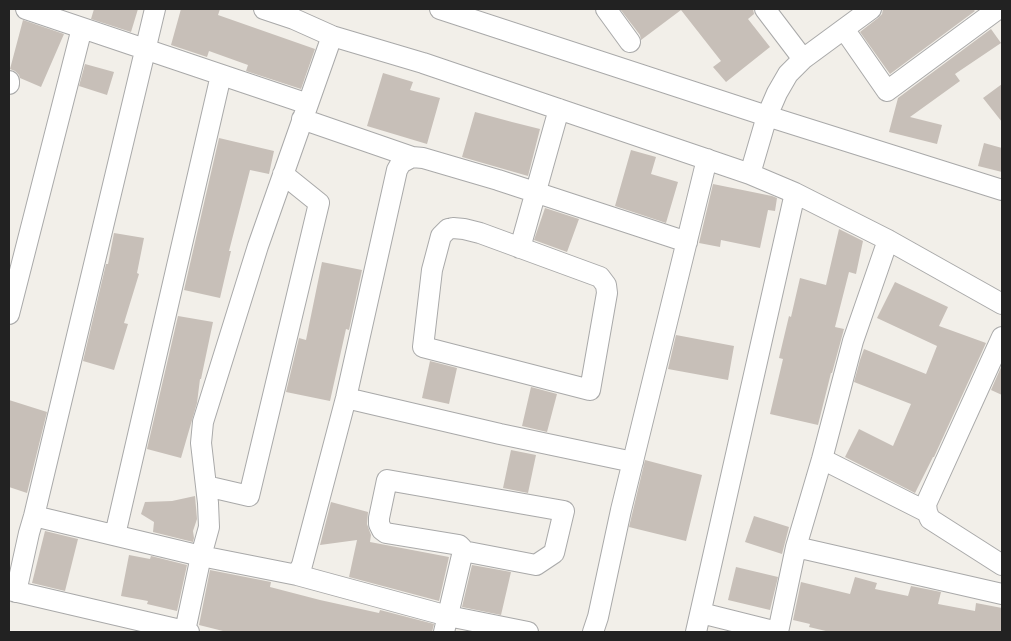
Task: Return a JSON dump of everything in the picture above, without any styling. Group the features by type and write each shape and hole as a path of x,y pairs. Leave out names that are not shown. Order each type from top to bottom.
{"street":[{"path":"26,9 221,75 412,157 423,158 535,192 687,242"},
{"path":"155,9 34,516 13,591 187,632 209,516 201,443 203,422 258,246 332,36"},
{"path":"264,9 294,19 332,36 423,63 750,174 795,193 888,240 1002,304"},
{"path":"440,9 767,116 1002,190"},
{"path":"606,9 630,42"},
{"path":"764,9 803,60"},
{"path":"750,174 767,116 788,74 803,60 871,9"},
{"path":"844,29 887,91 998,9"},
{"path":"9,314 13,280 82,28"},
{"path":"115,536 221,75"},
{"path":"520,248 559,109"},
{"path":"297,575 302,565 346,398 397,170 400,163 412,157"},
{"path":"593,632 598,618 621,510 707,159"},
{"path":"206,486 249,496 319,203 283,174"},
{"path":"795,193 698,623 777,632 796,548 822,459 853,340 888,240"},
{"path":"448,229 464,229 520,248 600,277 606,285 607,292 590,390 423,346 432,270 441,236 448,229"},
{"path":"1002,337 926,504 930,519 1002,565"},
{"path":"346,398 500,434 633,462"},
{"path":"822,459 927,512"},
{"path":"446,624 463,551 462,548 459,545 386,533 382,530 379,518 387,480 564,511 554,553 536,565 463,551"},
{"path":"34,516 201,556 297,575 446,624 528,632"},
{"path":"796,548 1002,594"}],"building":[{"path":"94,9 138,9 131,32 91,19"},
{"path":"181,9 220,9 218,15 315,49 301,89 246,71 248,65 209,51 207,57 171,45"},
{"path":"620,9 753,9 754,14 748,19 770,47 726,82 713,67 721,61 681,10 641,40 640,35"},
{"path":"883,9 973,9 975,11 890,74 860,32 882,14"},
{"path":"23,20 64,34 41,87 20,78 15,71 10,69"},
{"path":"991,29 1001,43 955,74 960,81 910,117 942,125 937,144 889,132 898,98"},
{"path":"85,64 114,72 107,95 79,86"},
{"path":"383,73 413,82 410,90 440,98 427,144 367,126"},
{"path":"1002,84 1002,122 983,98"},
{"path":"475,112 540,129 528,176 462,157"},
{"path":"219,138 274,151 269,174 250,170 229,251 231,251 220,298 184,290"},
{"path":"984,143 1002,148 1002,172 978,166"},
{"path":"631,150 656,157 651,174 678,182 666,223 615,206"},
{"path":"713,184 777,198 775,211 768,210 760,248 721,240 720,247 699,243"},
{"path":"545,208 579,219 567,252 534,240"},
{"path":"839,229 863,241 856,274 849,272 835,327 844,329 818,425 770,414 783,359 779,358 800,278 826,285"},
{"path":"114,233 144,238 137,273 139,274 124,323 128,324 114,370 83,361"},
{"path":"322,262 362,270 349,330 346,329 330,401 286,392 299,338 306,340"},
{"path":"895,282 948,307 939,326 986,343 934,457 915,493 845,457 859,429 893,446 911,404 854,382 864,349 926,374 937,346 877,318"},
{"path":"178,316 213,322 200,379 197,403 181,458 147,449"},
{"path":"676,335 734,346 728,380 668,369"},
{"path":"430,361 457,368 449,404 422,398"},
{"path":"1002,365 1002,395 991,390"},
{"path":"531,387 557,394 547,432 522,426"},
{"path":"9,400 47,412 27,493 9,487"},
{"path":"511,450 536,455 528,493 503,488"},
{"path":"645,460 702,475 686,541 629,527"},
{"path":"195,496 197,519 193,531 193,542 153,532 154,522 141,514 145,502 172,501"},
{"path":"331,502 368,512 367,524 371,535 370,542 449,557 439,601 349,577 357,540 320,545"},
{"path":"754,516 789,527 782,554 745,542"},
{"path":"45,531 78,539 65,591 32,583"},
{"path":"129,555 150,559 151,556 187,565 177,611 147,604 148,601 121,596"},
{"path":"472,565 511,572 501,615 462,607"},
{"path":"736,567 778,577 770,610 728,600"},
{"path":"210,570 271,582 270,587 320,600 379,613 380,610 434,624 432,632 227,632 199,625"},
{"path":"855,577 877,583 875,589 908,596 911,586 941,592 938,604 975,611 976,603 1002,608 1002,632 830,632 809,627 810,624 793,620 801,582 850,594"}]}
